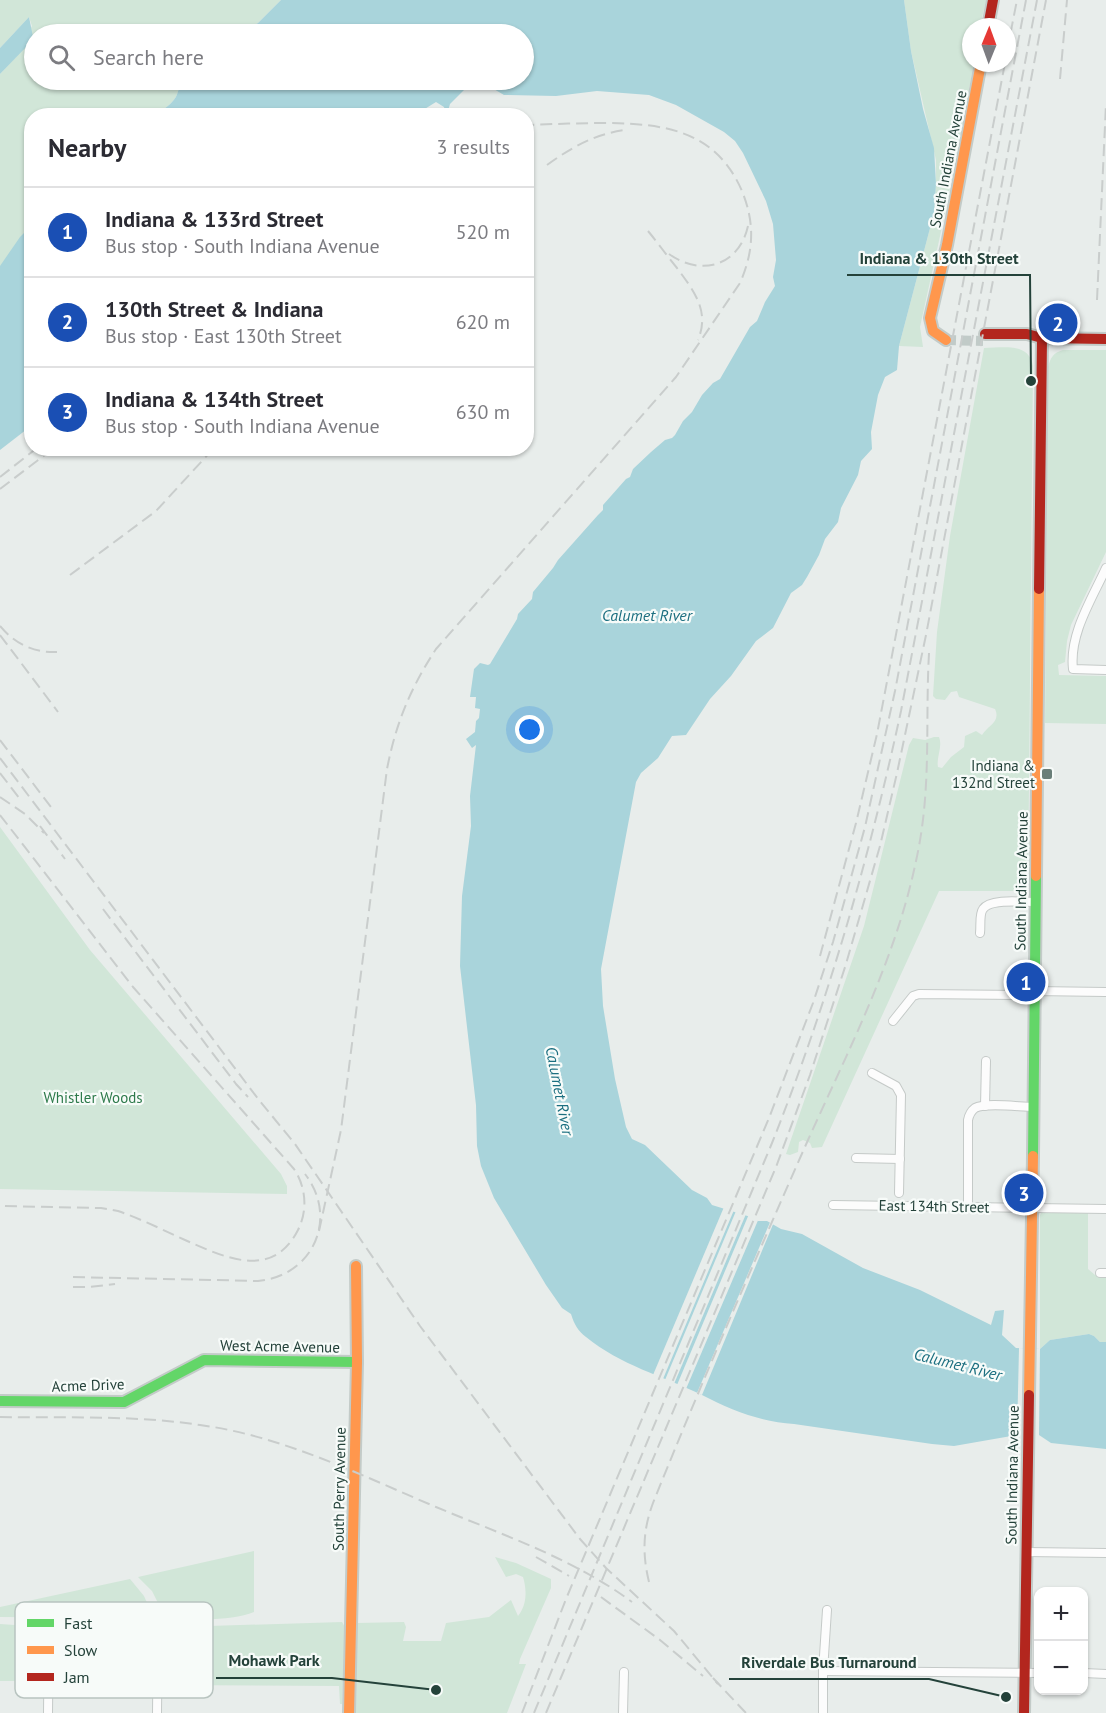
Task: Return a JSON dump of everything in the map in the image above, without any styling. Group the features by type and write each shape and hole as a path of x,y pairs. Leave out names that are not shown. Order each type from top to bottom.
{"main road":[{"path":"990,18 993,0"},
{"name":"South Indiana Avenue","path":"947,336 938,336 933,331 930,318 947,245 979,72"},
{"path":"984,337 1026,341 1042,338 1106,339"},
{"name":"South Indiana Avenue","path":"1024,1713 1042,338"},
{"name":"South Perry Avenue","path":"349,1713 357,1362 356,1266"},
{"name":"West Acme Avenue","path":"204,1360 357,1362"},
{"name":"Acme Drive","path":"0,1401 124,1402 204,1360"}],"street":[{"path":"1106,568 1073,643 1072,669 1106,670"},
{"path":"980,933 982,914 984,908 989,904 1035,902"},
{"path":"894,1021 913,996 919,994 1022,995 1034,992 1106,992"},
{"path":"985,1106 986,1061"},
{"path":"872,1073 896,1086 901,1095 899,1193"},
{"path":"968,1207 968,1120 973,1110 985,1106 1033,1107"},
{"path":"856,1158 900,1159"},
{"name":"East 134th Street","path":"833,1205 1106,1209"},
{"path":"1026,1552 1106,1553"},
{"path":"823,1713 827,1610"},
{"path":"823,1671 1034,1673"},
{"path":"623,1713 624,1672"},
{"path":"1088,1673 1106,1674"},
{"path":"48,1698 48,1713"},
{"path":"157,1698 157,1713"}],"green space":[{"path":"0,0 281,0 256,24 31,24 29,17 0,48"},
{"path":"904,0 986,0 982,18 962,18 962,72 972,72 920,327 923,347 899,346 934,213 936,184 936,160 911,51"},
{"path":"24,42 24,90 179,90 175,99 165,108 24,108 24,255 0,279 0,74 16,57"},
{"path":"1007,347 1021,350 1031,358 1033,366 1028,891 939,891 822,1147 812,1148 810,1143 803,1140 799,1142 798,1152 790,1155 786,1154 864,926 909,745 913,738 925,740 939,737 938,767 942,768 964,747 965,736 976,731 982,735 996,717 995,709 959,697 957,691 951,692 945,700 936,699 933,696 937,632 950,536 984,348"},
{"path":"1063,350 1106,350 1106,552 1071,625 1065,662 1058,665 1059,675 1106,676 1106,724 1045,723 1048,367 1053,356"},
{"name":"Whistler Woods","path":"0,827 90,950 281,1174 287,1186 287,1194 0,1189"},
{"path":"1042,1212 1088,1212 1088,1269 1095,1275 1106,1275 1106,1342 1100,1342 1089,1334 1050,1340 1040,1349 1040,1215"},
{"path":"254,1551 254,1612 213,1619 213,1602 158,1602 152,1591 138,1577"},
{"path":"495,1557 516,1563 551,1579 551,1588 520,1659 519,1664 526,1664 507,1713 356,1713 357,1623 404,1622 406,1627 403,1641 441,1641 446,1623 489,1617 511,1600 518,1616 525,1597 523,1577 516,1574 506,1577"},
{"path":"130,1579 147,1602 23,1602"},
{"path":"15,1604 15,1617 0,1617 0,1607"},
{"path":"342,1622 345,1627 342,1704 340,1704 339,1686 213,1685 213,1626"},
{"path":"0,1624 15,1625 15,1681 0,1681"}],"water":[{"name":"Calumet River","path":"281,0 904,0 911,51 934,148 936,184 934,213 899,346 897,370 885,377 878,395 871,432 872,449 861,461 858,475 841,508 838,522 825,539 802,585 791,593 773,628 756,641 731,676 710,699 686,735 672,736 658,758 641,773 636,782 601,969 603,1006 615,1079 626,1127 632,1139 645,1145 692,1190 707,1198 712,1205 802,1234 863,1268 920,1290 991,1325 995,1311 1004,1310 1002,1335 1016,1348 1040,1349 1050,1340 1089,1334 1100,1342 1106,1342 1106,1449 1051,1443 1039,1435 1017,1435 954,1446 932,1444 782,1423 735,1410 627,1363 583,1335 571,1314 562,1308 546,1285 494,1198 481,1166 477,1146 476,1105 460,966 462,896 471,826 470,796 476,745 472,748 466,739 475,732 480,709 475,708 476,697 470,697 474,669 480,663 490,664 518,614 532,599 533,592 558,560 603,510 603,505 630,477 633,469 665,440 675,435 702,395 720,379 750,327 757,321 775,286 773,277 776,260 773,224 766,201 735,141 724,132 676,105 649,95 597,91 556,96 504,95 495,90 534,90 534,24 256,24"},
{"path":"29,17 30,24 24,24 24,49 0,74 0,48"},
{"name":"Calumet River","path":"179,90 464,90 449,108 444,108 436,102 426,108 166,108 175,99"},
{"path":"24,233 24,431 0,450 0,266"}],"pier":[{"path":"724,1207 734,1210 663,1379 653,1375"},
{"path":"736,1211 746,1214 674,1384 665,1380"},
{"path":"749,1214 759,1218 686,1389 683,1388 677,1385"},
{"path":"771,1220 774,1222 702,1395 697,1393"},
{"path":"1019,1348 1040,1349 1039,1435 1017,1435"}],"tunnel":[{"path":"946,340 983,341"}],"railway":[{"path":"1013,18 1017,0"},
{"path":"522,1713 566,1599 769,1118 813,1003 833,942 865,827 895,691 1026,0"},
{"path":"534,1713 772,1143 811,1037 846,930 901,711 1037,0"},
{"path":"546,1713 776,1167 810,1075 846,964 880,846 926,635 1046,0"},
{"path":"1060,79 1067,0"},
{"path":"820,956 877,734 1003,72"},
{"path":"1097,300 1106,104"},
{"path":"319,1231 341,1130 387,769 405,707 436,649 676,377 740,283 748,260 751,226 742,191 731,171 704,143 669,129 650,126 609,123 534,125"},
{"path":"547,165 584,142 625,130"},
{"path":"669,254 694,265 717,264 727,259 736,250 748,226"},
{"path":"648,231 694,293 702,320 698,340"},
{"path":"0,477 27,456"},
{"path":"0,489 43,456"},
{"path":"70,575 156,511 207,456"},
{"path":"0,626 12,638 26,646 40,651 57,652"},
{"path":"0,635 58,712"},
{"path":"649,1582 645,1561 645,1542 647,1523 653,1503 749,1275 870,1003 907,897 916,861 924,808 929,653"},
{"path":"0,740 54,811"},
{"path":"0,758 259,1100 295,1144 420,1326 580,1539 606,1568 674,1631 718,1684"},
{"path":"0,773 20,799"},
{"path":"0,797 25,814 44,833"},
{"path":"0,815 133,987 294,1169 301,1183 304,1207 298,1230 287,1246 275,1255 261,1260 246,1260 215,1253 118,1211 101,1208 0,1206"},
{"path":"40,826 65,859"},
{"path":"103,909 248,1097"},
{"path":"73,1277 258,1281 277,1277 306,1257 315,1242 320,1226 320,1209 315,1191 305,1174"},
{"path":"73,1287 115,1284"},
{"path":"0,1417 100,1418 175,1422 231,1430 261,1438 321,1458 562,1560 632,1602"},
{"path":"536,1557 569,1576"},
{"path":"601,1597 660,1640 703,1676"},
{"path":"713,1678 746,1713"}],"traffic: fast":[{"path":"1033,1156 1036,876"},
{"path":"0,1401 124,1402 204,1360 357,1362"}],"traffic: slow":[{"path":"946,340 933,331 930,318 947,245 979,72"},
{"path":"1036,876 1039,589"},
{"path":"1029,1395 1033,1156"},
{"path":"349,1713 357,1362 356,1266"}],"traffic: jam":[{"path":"990,18 993,0"},
{"path":"985,334 1106,339"},
{"path":"1039,589 1042,338"},
{"path":"1024,1713 1029,1395"}],"place":[{"name":"130th Street & Indiana","path":"1058,323"},
{"name":"Indiana & 130th Street","path":"1031,381"},
{"name":"Indiana & 132nd Street","path":"1047,774"},
{"name":"Indiana & 133rd Street","path":"1026,982"},
{"name":"Indiana & 134th Street","path":"1024,1193"},
{"name":"Mohawk Park","path":"436,1690"},
{"name":"Riverdale Bus Turnaround","path":"1006,1697"}]}
